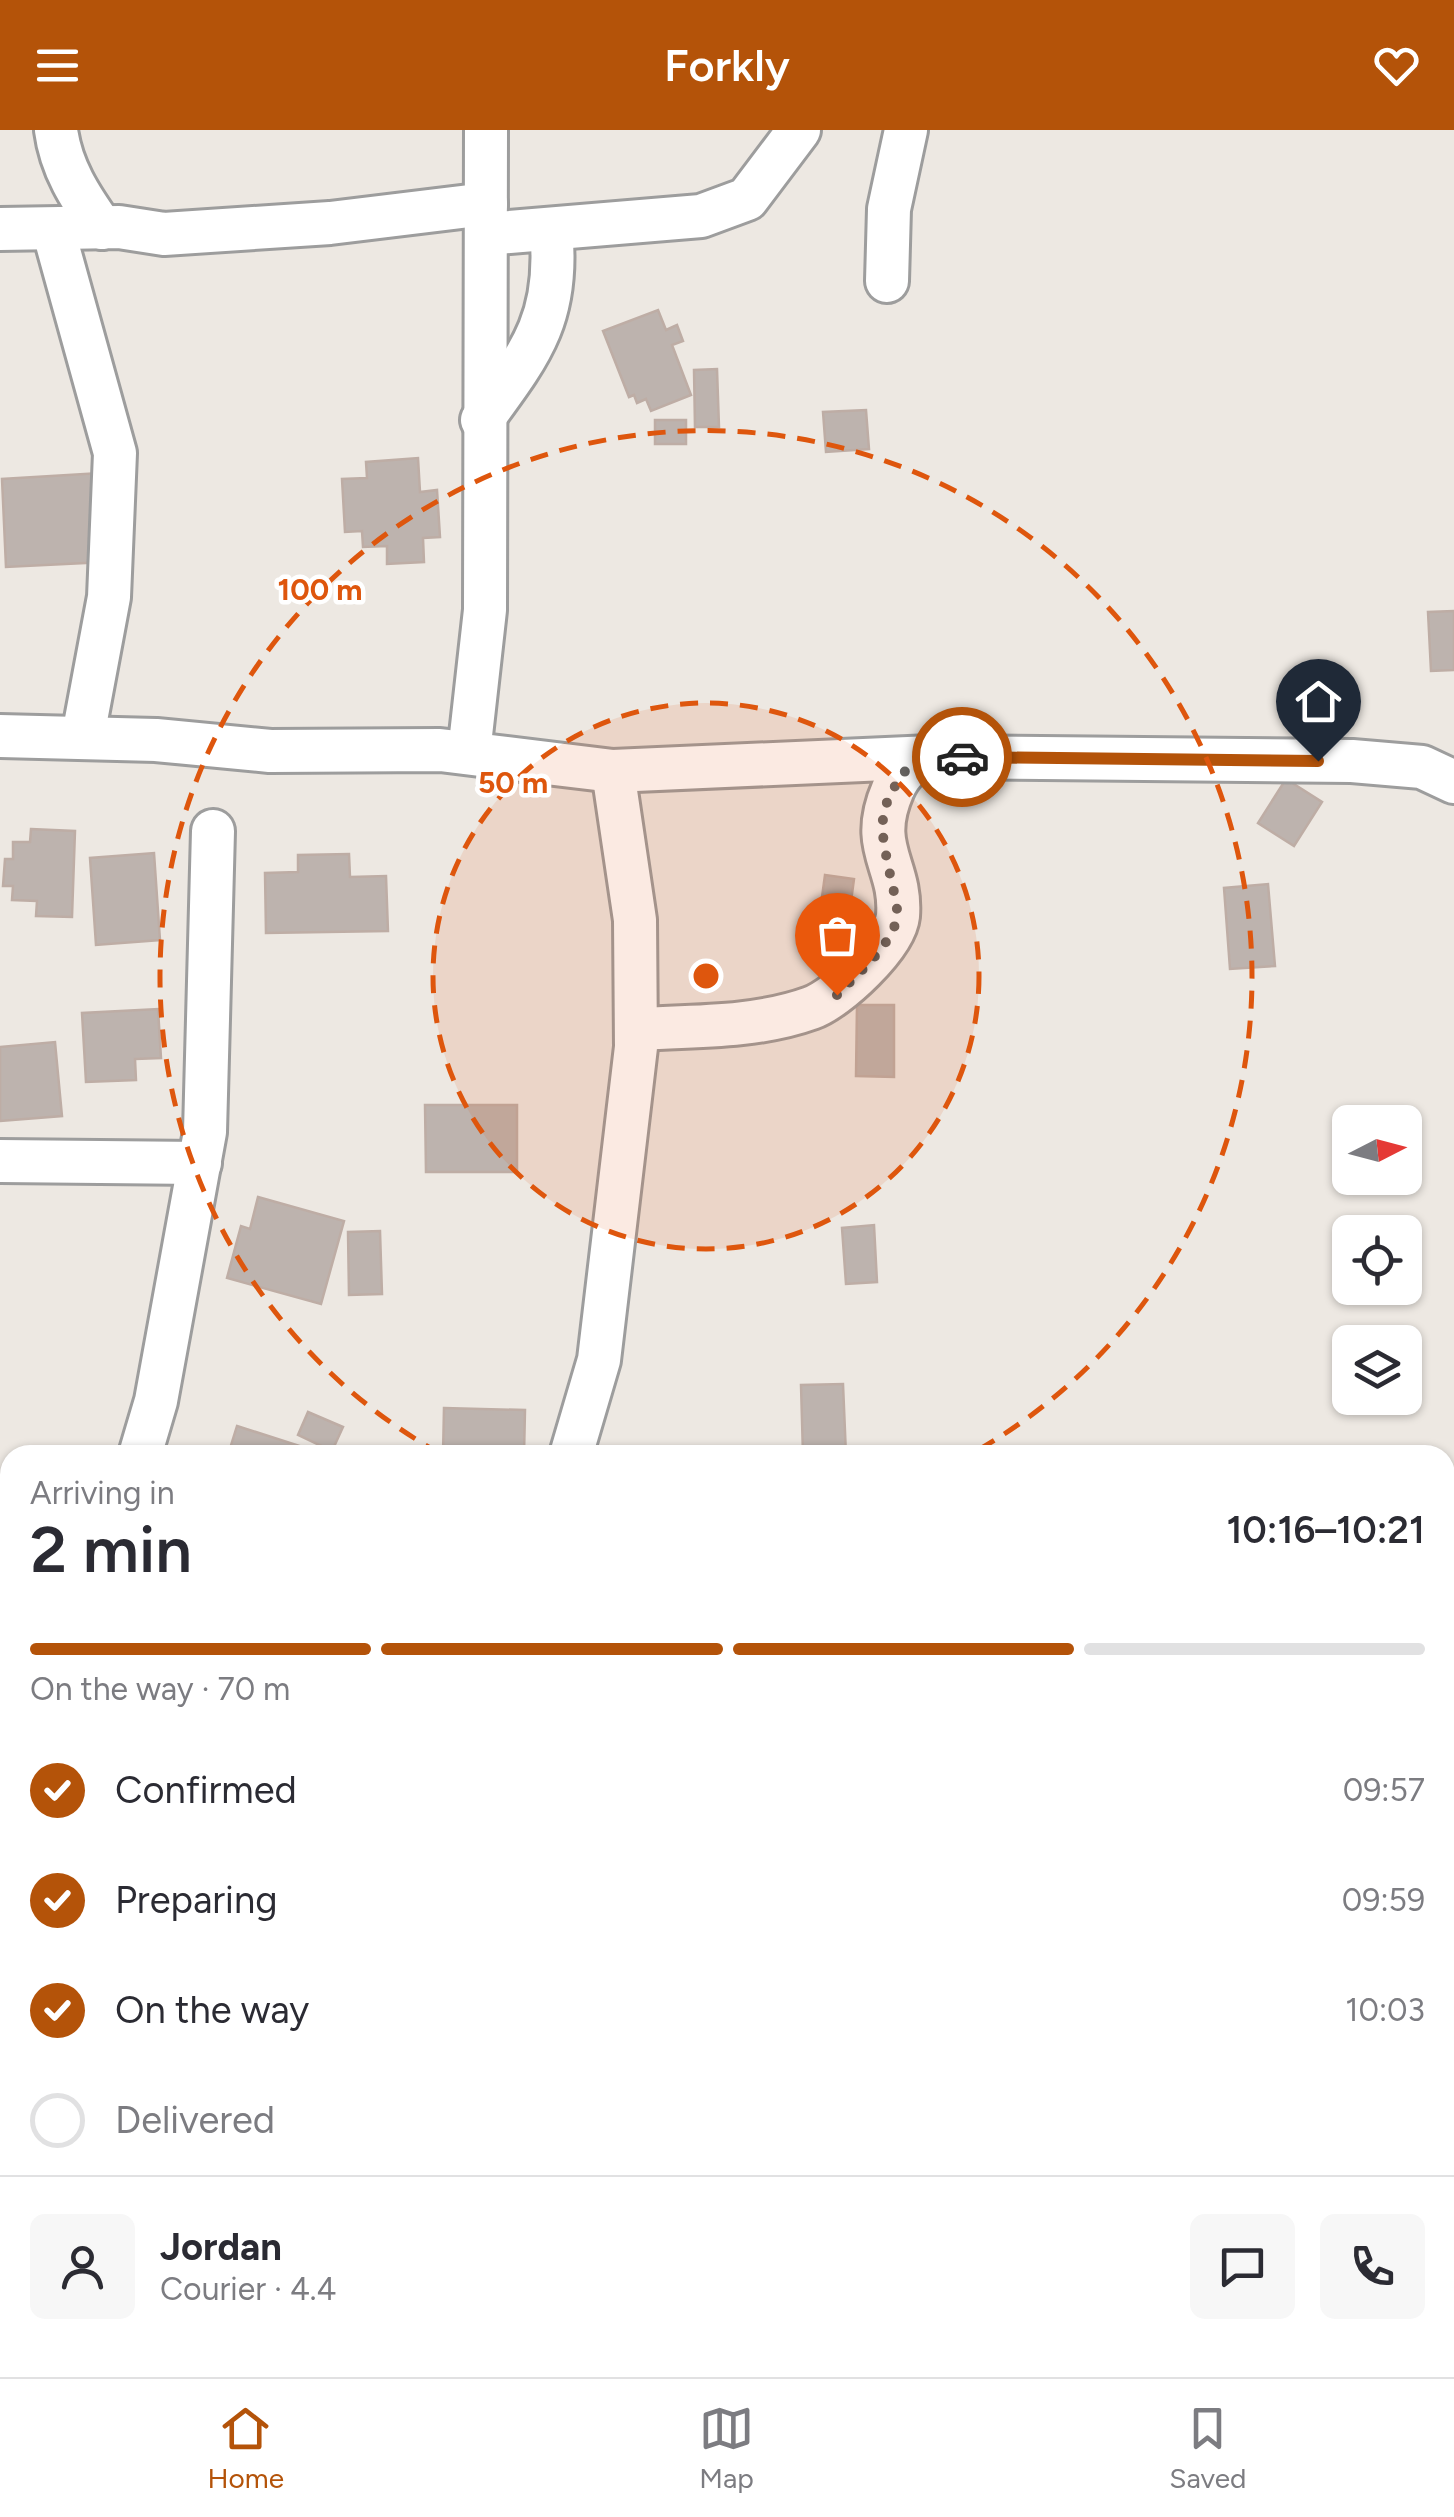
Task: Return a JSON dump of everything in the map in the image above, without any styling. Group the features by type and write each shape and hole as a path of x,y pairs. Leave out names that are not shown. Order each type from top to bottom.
{"street":[{"path":"469,753 484,610 486,130"},
{"path":"26,229 198,232 330,223 486,219 551,229 701,216 747,199 799,130"},
{"path":"887,280 890,209 906,130"},
{"path":"58,140 76,192 102,228"},
{"path":"58,140 26,229 114,453 108,597 83,736"},
{"path":"482,420 532,352 550,303 555,266 551,229"},
{"path":"0,736 83,736 270,752 469,753 613,771 931,756 1352,762 1422,767 1454,782"},
{"path":"636,1028 766,1019 811,1008 837,995 892,933 898,917 880,838 882,813 896,783 913,761 931,756"},
{"path":"574,1445 599,1360 636,1028 635,920 613,771"},
{"path":"143,1445 156,1401 206,1132 213,831"},
{"path":"0,1160 200,1163"}],"building":[{"path":"658,310 666,330 677,325 683,341 672,345 691,395 651,411 646,399 637,403 634,395 629,397 603,331"},
{"path":"717,369 719,427 695,427 694,370"},
{"path":"866,410 869,449 826,452 823,412"},
{"path":"655,420 686,420 686,444 655,444"},
{"path":"418,458 420,492 437,490 440,537 423,538 424,562 387,564 387,546 363,547 362,531 345,532 342,479 367,478 366,462"},
{"path":"100,473 105,562 6,567 2,479"},
{"path":"1454,611 1454,670 1431,671 1428,612"},
{"path":"1286,779 1322,802 1294,846 1258,823"},
{"path":"31,829 75,831 72,917 36,916 37,901 12,900 13,886 3,886 5,859 13,859 13,842 30,842"},
{"path":"154,853 160,940 96,945 90,858"},
{"path":"349,854 350,877 386,876 388,931 266,933 265,873 298,872 298,855"},
{"path":"825,875 854,879 847,931 818,927"},
{"path":"1268,884 1275,966 1230,969 1224,888"},
{"path":"857,1005 894,1005 894,1077 856,1076"},
{"path":"158,1009 161,1058 135,1059 136,1080 86,1082 82,1013"},
{"path":"55,1042 62,1116 0,1121 0,1047"},
{"path":"425,1105 517,1105 517,1172 426,1172"},
{"path":"258,1197 344,1221 321,1304 227,1278 241,1226 250,1229"},
{"path":"874,1225 877,1282 846,1284 842,1228"},
{"path":"380,1231 382,1294 349,1295 348,1232"},
{"path":"843,1384 846,1445 803,1445 801,1385"},
{"path":"444,1408 525,1410 524,1445 443,1445"},
{"path":"308,1412 343,1427 335,1445 319,1445 298,1435"},
{"path":"237,1426 296,1445 231,1445"}],"way so far":[{"path":"837,995 892,933 898,917 880,838 882,813 896,783 913,761 931,756 962,757"}],"route":[{"path":"962,757 1318,761"}]}
